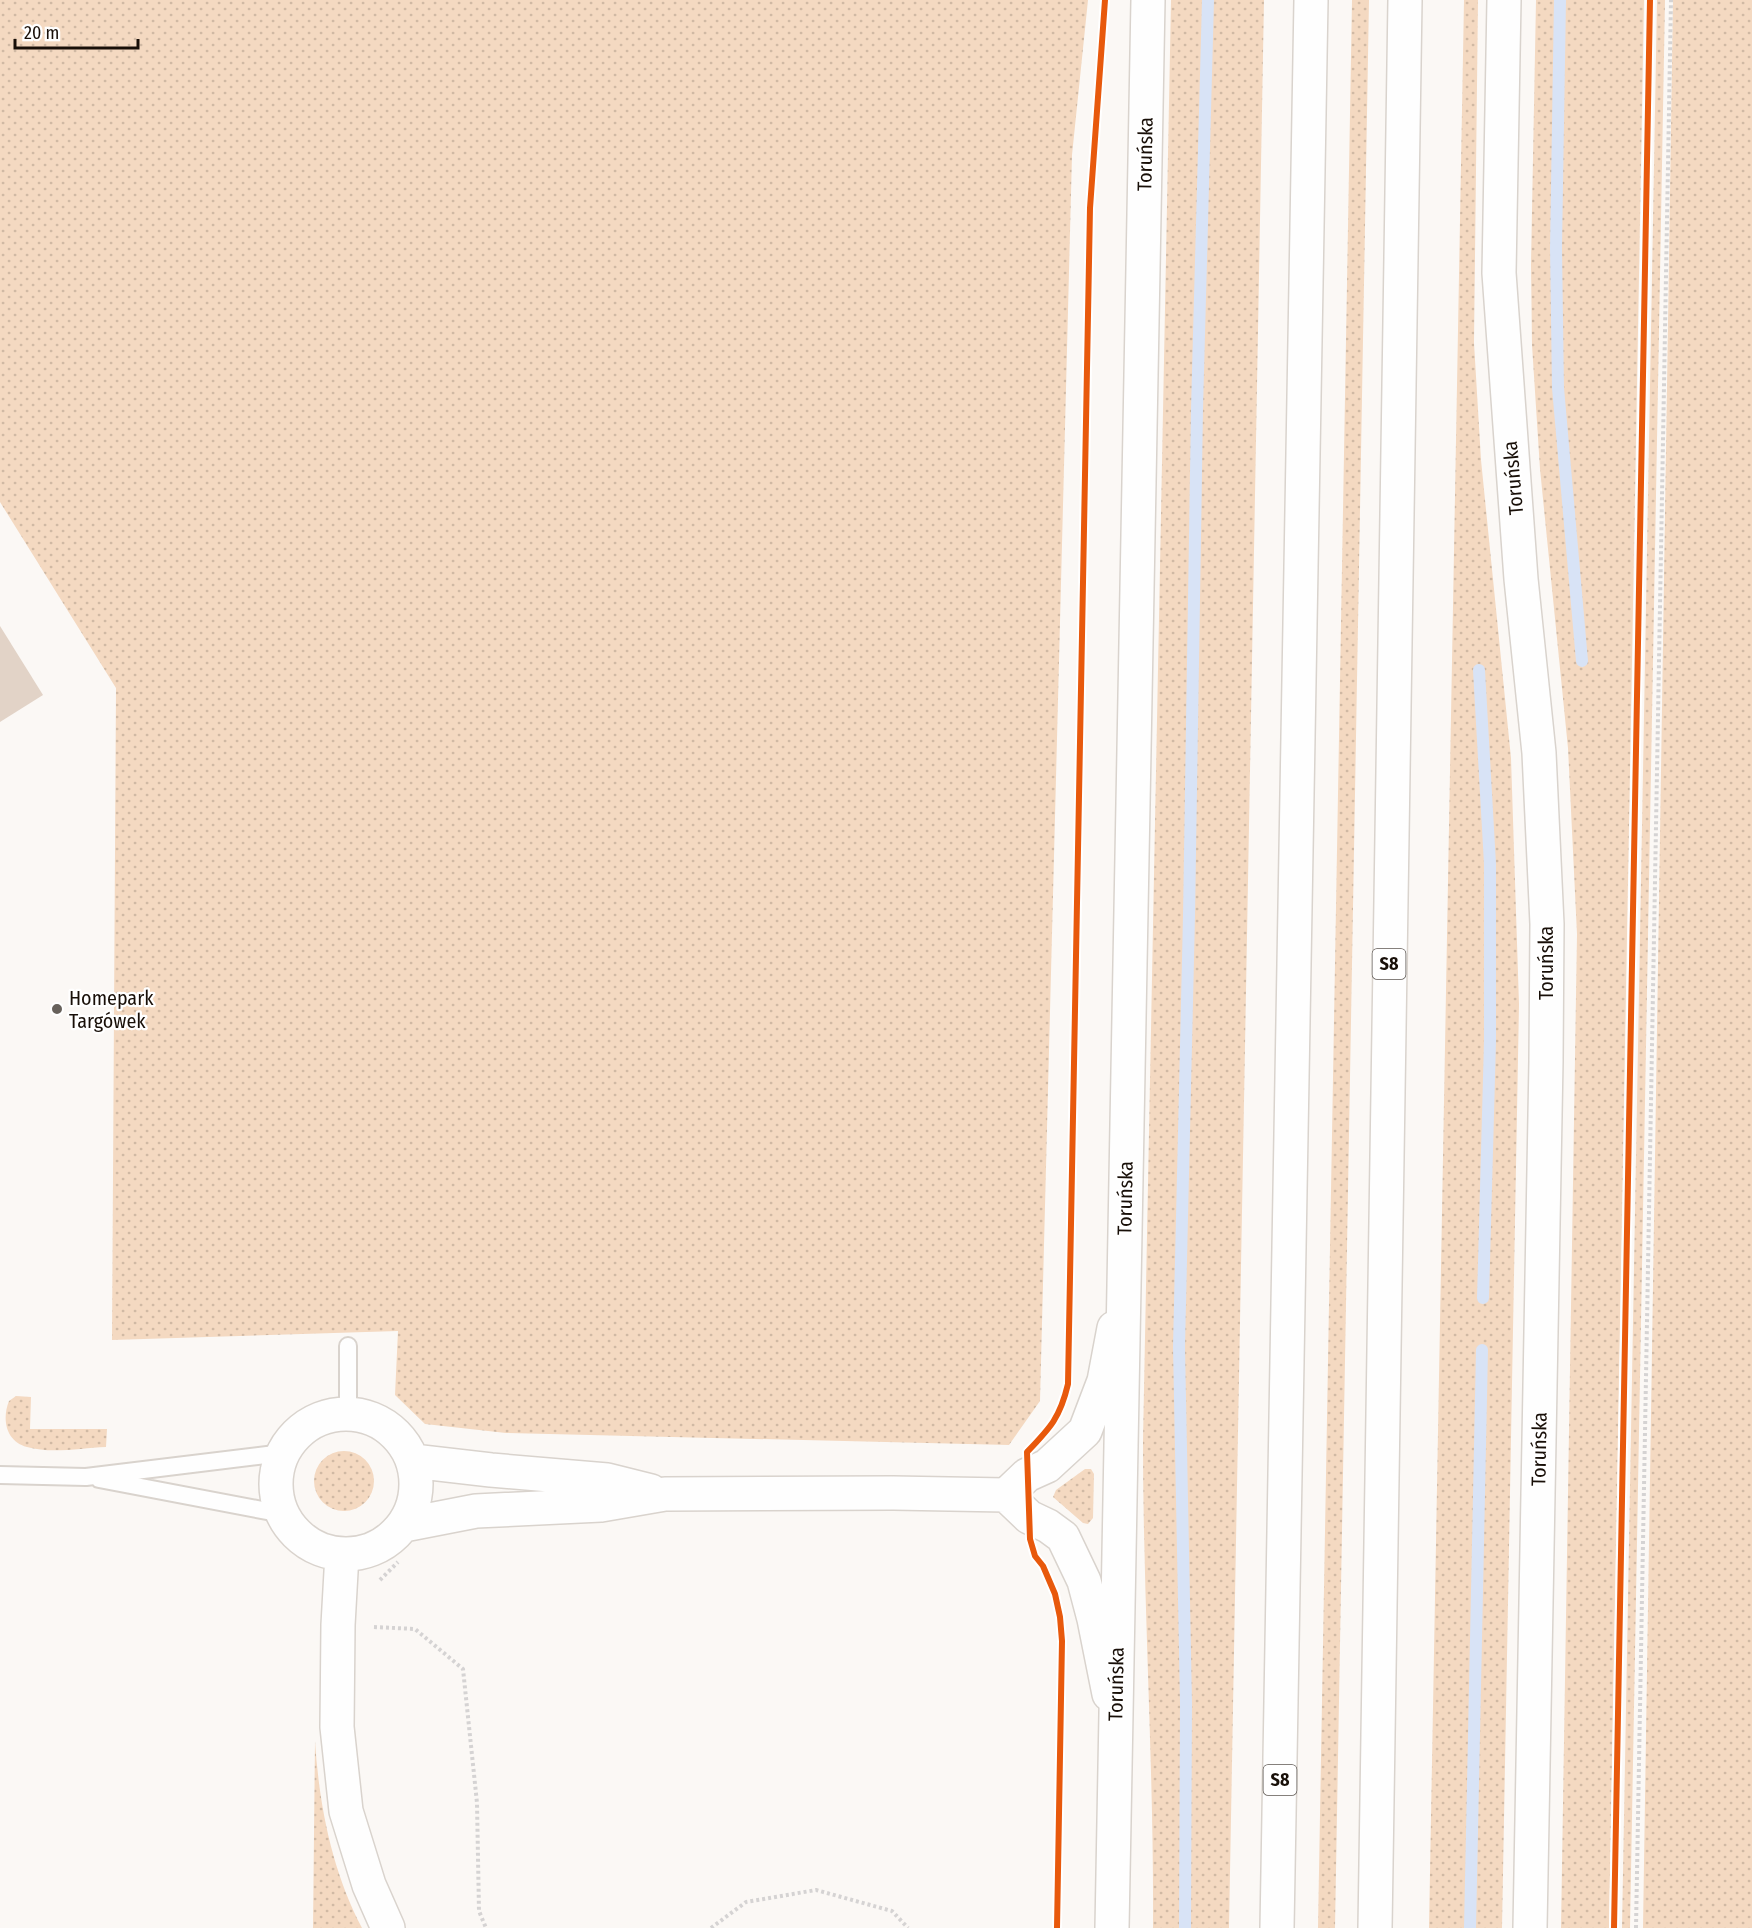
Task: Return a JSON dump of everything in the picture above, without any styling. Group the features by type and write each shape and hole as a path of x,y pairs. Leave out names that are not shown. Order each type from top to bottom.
{"main road":[{"name":"Toruńska","path":"1112,1928 1148,0"},
{"name":"S8","path":"1277,1928 1311,0"},
{"name":"S8","path":"1375,1928 1405,0"},
{"name":"Toruńska","path":"1504,0 1499,273 1521,579 1539,753 1547,924 1530,1928"},
{"path":"1006,1495 1027,1475 1047,1466 1085,1431 1104,1381 1123,1285"},
{"path":"348,1413 369,1417 388,1427 403,1442 413,1461 416,1494 404,1525 398,1532 377,1548 360,1553 342,1554 321,1550 295,1532 283,1514 276,1484 283,1453 297,1434 315,1421 348,1413"},
{"path":"413,1461 607,1480 665,1494"},
{"path":"404,1525 476,1511 601,1505 665,1494 1006,1495 1029,1517 1048,1526 1063,1537 1080,1572 1094,1619 1115,1727"},
{"path":"342,1554 338,1625 337,1727 346,1811 369,1885 388,1928"}],"lane":[{"path":"348,1346 348,1413"},
{"path":"0,1474 86,1477 283,1453"},
{"path":"86,1477 283,1514"}],"path":[{"path":"1636,1928 1671,0"},
{"path":"370,1627 415,1629 463,1669 477,1803 479,1911 486,1928"},
{"path":"711,1928 746,1902 816,1890 892,1911 908,1928"}],"shaded area":[{"path":"0,0 1088,0 1072,155 1040,1401 1009,1445 506,1433 425,1424 395,1395 398,1331 112,1340 116,688 0,502"},
{"path":"1171,0 1264,0 1229,1928 1153,1928 1143,1441"},
{"path":"1352,0 1369,0 1335,1928 1318,1928"},
{"path":"1464,0 1478,0 1474,343 1481,460 1511,758 1519,1004 1502,1928 1429,1928"},
{"path":"1536,0 1644,0 1609,1928 1561,1928 1577,934 1568,748 1540,469 1532,345 1531,264"},
{"path":"1657,0 1665,0 1630,1928 1622,1928"},
{"path":"1673,0 1752,0 1752,1928 1643,1928"},
{"path":"16,1396 31,1397 30,1429 107,1429 106,1447 46,1450 20,1444 10,1434 6,1421 9,1401"},
{"path":"338,1451 350,1451 361,1456 369,1464 374,1481 372,1493 361,1506 350,1511 338,1511 327,1506 319,1498 314,1487 314,1475 319,1464 327,1456"},
{"path":"1085,1469 1091,1469 1094,1474 1093,1518 1088,1524 1083,1523 1053,1497 1056,1490"},
{"path":"315,1741 324,1813 335,1861 362,1928 313,1928"}],"building":[{"path":"0,626 43,695 0,722"}],"waterway":[{"path":"1185,1928 1186,1703 1179,1347 1197,409 1208,0"},
{"path":"1560,0 1556,248 1558,388 1582,661"},
{"path":"1479,670 1490,864 1490,1041 1483,1298"},
{"path":"1470,1928 1482,1350"}],"cycle path":[{"path":"1057,1928 1062,1641 1055,1594 1043,1566 1035,1556 1030,1539 1027,1452 1058,1414 1068,1384 1090,208 1105,0"},
{"path":"1614,1928 1650,0"}],"place":[{"name":"Homepark Targówek","path":"57,1009"}]}
